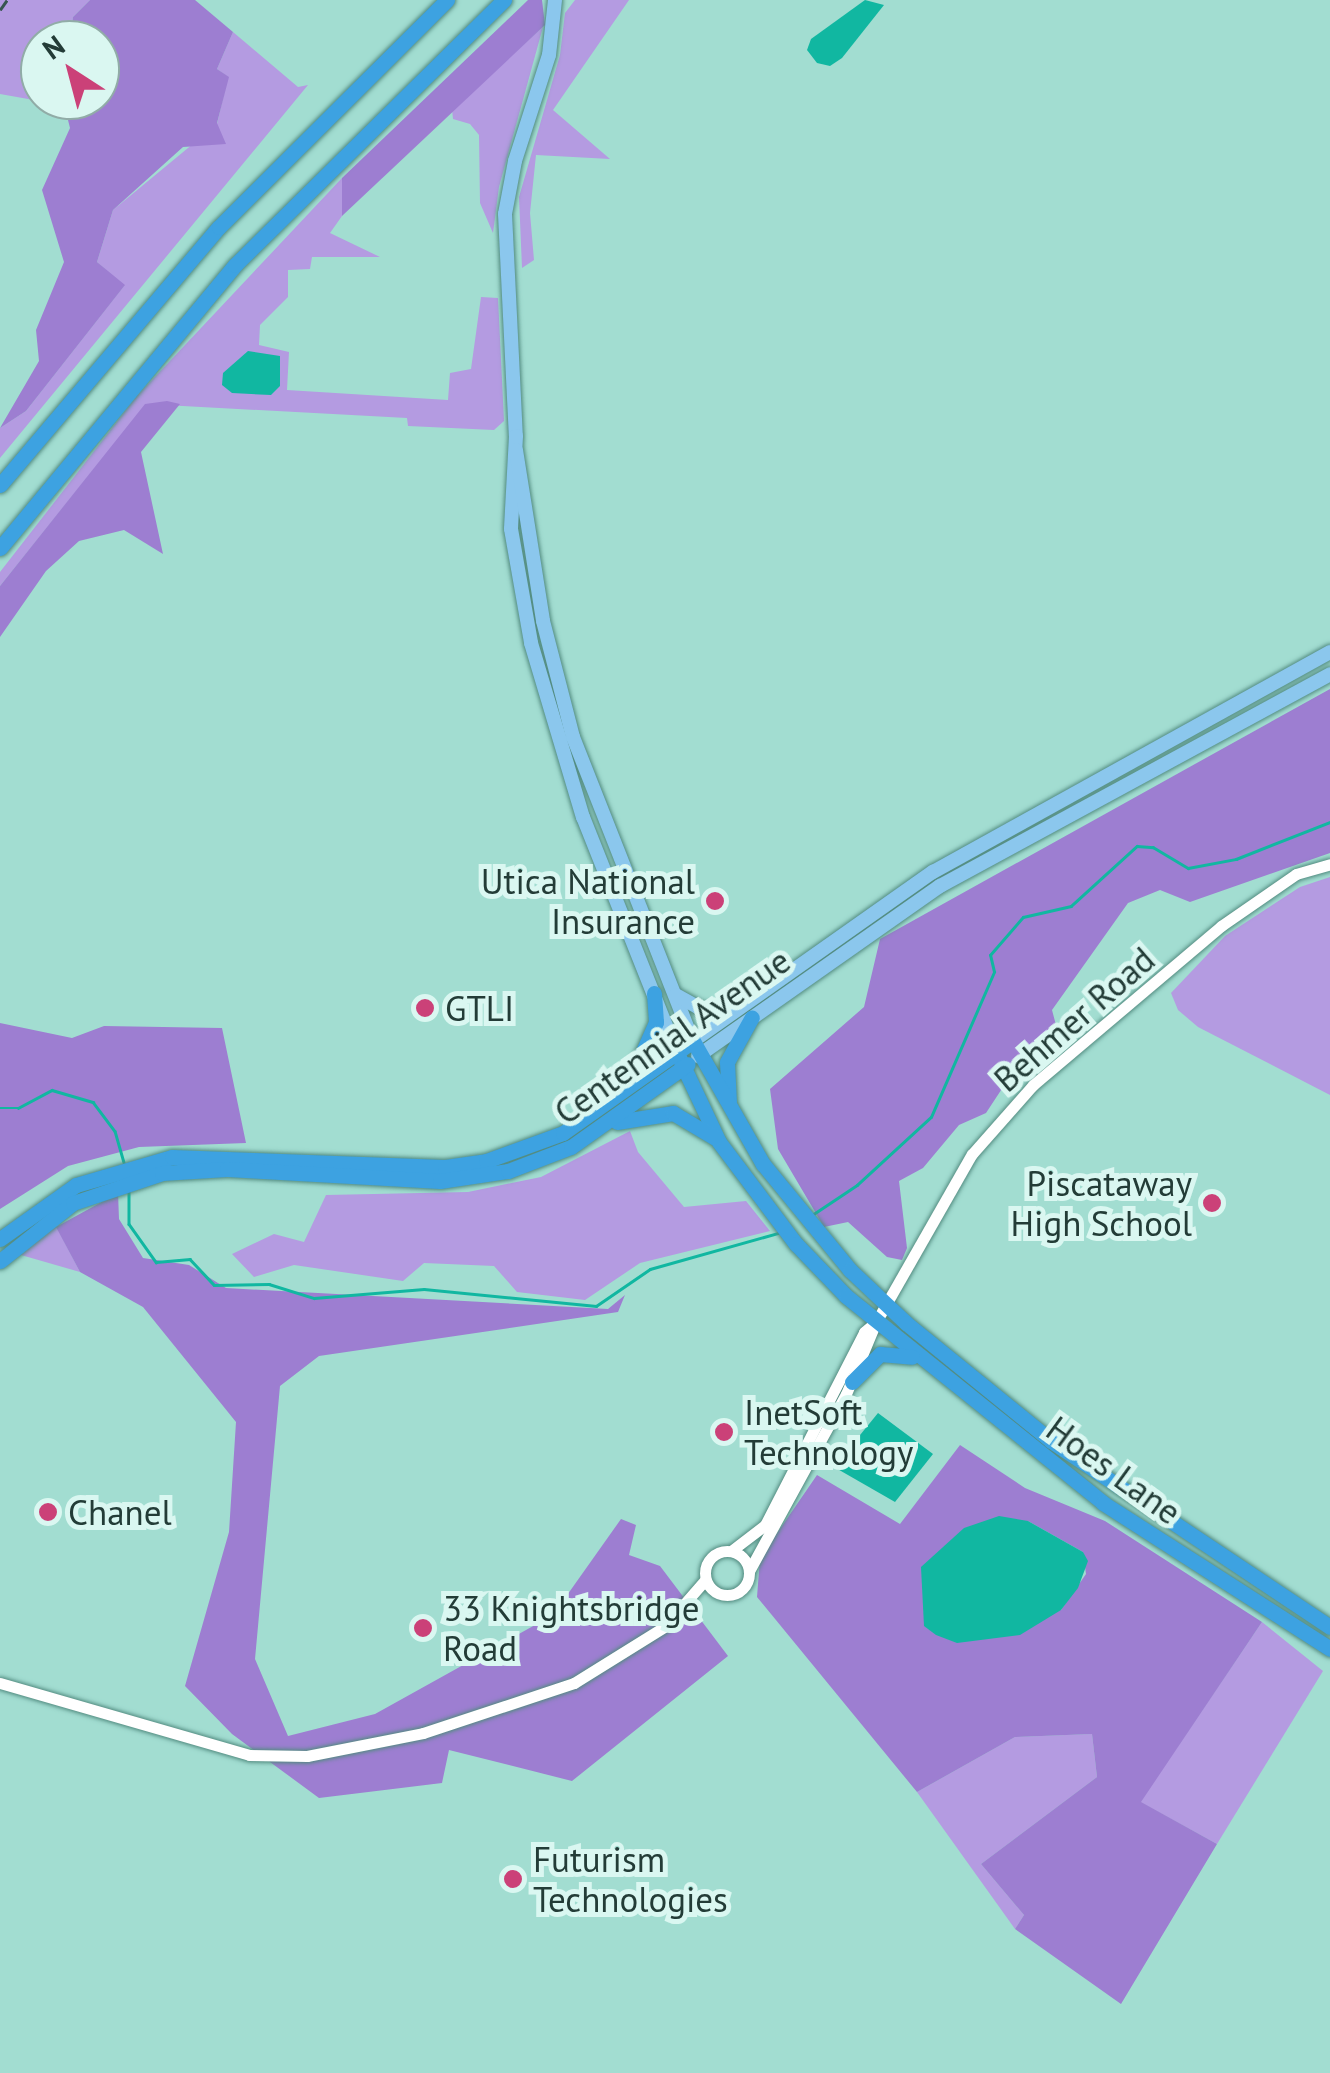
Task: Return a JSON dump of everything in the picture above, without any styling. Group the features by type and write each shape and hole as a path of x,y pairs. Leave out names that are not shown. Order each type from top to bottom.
{"highway":[{"path":"0,485 230,214 448,0"},
{"path":"0,548 236,264 504,0"},
{"path":"623,1092 656,1022 654,993"},
{"path":"732,1117 727,1062 748,1010"},
{"name":"Hoes Lane","path":"696,1048 732,1117 791,1198 886,1305 1051,1441 1330,1626"},
{"name":"Centennial Avenue","path":"135,1172 194,1168 399,1181 476,1178 540,1161 599,1128 696,1048"},
{"path":"680,1060 719,1142"},
{"name":"Centennial Avenue","path":"0,1238 28,1215 115,1177 202,1154 445,1167 486,1161 564,1133 623,1092 680,1060"},
{"path":"599,1128 656,1111 689,1118 719,1142"},
{"name":"Hoes Lane","path":"719,1142 796,1244 920,1360 1103,1503 1330,1648"},
{"name":"Centennial Avenue","path":"0,1260 73,1202 115,1177"},
{"path":"0,1227 28,1215"},
{"path":"852,1382 880,1354 920,1360"}],"main road":[{"path":"555,0 550,55 515,160 506,214 516,450 511,527 531,643 583,818 680,1060"},
{"path":"516,450 543,620 573,737 696,1048"},
{"name":"Centennial Avenue","path":"696,1048 932,872 1330,652"},
{"name":"Centennial Avenue","path":"748,1010 940,886 1330,674"},
{"path":"672,992 703,1010 748,1010"}],"street":[{"name":"Behmer Road","path":"876,1322 965,1164 1033,1085 1230,918 1296,874 1330,864"},
{"path":"684,1610 720,1594 743,1589 852,1382 876,1322"},
{"path":"0,1683 249,1756 307,1756 423,1733 568,1685 636,1649 684,1610 706,1580 708,1560 731,1551 765,1525 864,1332 876,1322"},
{"path":"731,1551 750,1570"},
{"path":"706,1580 720,1594"}],"shaded area":[{"path":"0,0 90,0 73,20 20,20 20,98 0,94"},
{"path":"90,0 195,0 233,32 217,69 229,77 217,123 226,144 183,147 113,210 97,262 125,285 26,411 0,428 39,361 36,330 64,262 42,190 70,128 68,120 120,120 120,20 73,20"},
{"path":"528,0 542,0 545,25 342,216 342,178"},
{"path":"575,0 629,0 553,110 610,159 536,155 530,213 534,260 522,268 519,197 560,55 565,13"},
{"path":"865,0 884,5 842,58 830,66 817,63 807,50 811,39"},
{"path":"543,27 499,187 493,233 480,203 479,135 470,124 453,119 452,109"},
{"path":"233,32 298,87 308,85 0,458 0,428 26,411 124,286 97,262 113,210 217,124 228,77 217,69"},
{"path":"342,178 342,216 330,233 380,257 312,257 310,269 288,270 288,297 260,325 259,345 289,352 287,390 448,400 450,373 471,369 481,297 498,298 504,421 494,430 408,426 407,418 146,404 0,586 0,572 137,396"},
{"path":"248,351 280,356 280,386 271,395 232,393 222,385 223,373"},
{"path":"145,404 180,404 141,452 163,554 124,530 79,541 46,571 0,637 0,586"},
{"path":"1330,689 1330,853 1190,902 1160,890 1128,903 1052,1010 1061,1044 1037,1051 1011,1075 986,1113 959,1125 923,1168 899,1181 907,1248 902,1260 887,1257 848,1222 824,1227 778,1149 770,1089 864,1007 880,939"},
{"path":"1330,877 1330,1095 1198,1027 1178,1010 1171,993 1225,936 1300,887"},
{"path":"0,1023 72,1038 104,1026 222,1028 246,1143 139,1147 68,1166 0,1209"},
{"path":"630,1131 638,1152 684,1207 746,1201 770,1231 640,1263 585,1300 517,1292 494,1266 424,1263 403,1281 294,1265 254,1277 232,1254 274,1234 304,1242 326,1195 468,1192 541,1177"},
{"path":"118,1193 119,1219 143,1258 189,1265 226,1288 608,1309 625,1295 618,1312 319,1356 280,1386 255,1659 288,1736 375,1714 553,1615 621,1519 636,1525 629,1555 660,1566 728,1656 572,1781 449,1750 442,1783 319,1798 232,1734 185,1686 229,1532 236,1422 143,1307 80,1272 56,1227"},
{"path":"56,1226 80,1272 21,1255"},
{"path":"878,1413 933,1454 895,1502 834,1467"},
{"path":"960,1445 1025,1488 1105,1521 1262,1622 1141,1802 1217,1844 1121,2004 1015,1929 1024,1915 981,1864 1097,1777 1092,1734 1015,1737 917,1792 757,1597 760,1558 817,1475 900,1524","holes":["1028,1521 1083,1552 1086,1574 1061,1610"]},
{"path":"999,1516 1028,1521 1083,1552 1088,1561 1078,1588 1061,1610 1020,1635 957,1643 936,1635 924,1626 921,1567 964,1528"},
{"path":"1262,1622 1323,1671 1217,1844 1140,1802"},
{"path":"1092,1734 1097,1777 981,1864 1024,1915 1015,1929 917,1792 1015,1737"}],"waterway":[{"path":"812,1215 857,1185 931,1117 994,972 990,955 1023,917 1071,906 1137,846 1153,847 1188,868 1236,859 1330,822"},
{"path":"0,1108 18,1108 52,1090 93,1102 115,1131 124,1162"},
{"path":"129,1189 129,1224 156,1262 190,1259 214,1285 269,1284 314,1298 424,1289 596,1306 650,1269 778,1233"}],"railway":[{"path":"0,10 7,0"}],"place":[{"name":"Utica National Insurance","path":"715,901"},
{"name":"GTLI","path":"425,1008"},
{"name":"Piscataway High School","path":"1212,1203"},
{"name":"InetSoft Technology","path":"724,1432"},
{"name":"Chanel","path":"48,1512"},
{"name":"33 Knightsbridge Road","path":"423,1628"},
{"name":"Futurism Technologies","path":"513,1879"}]}
